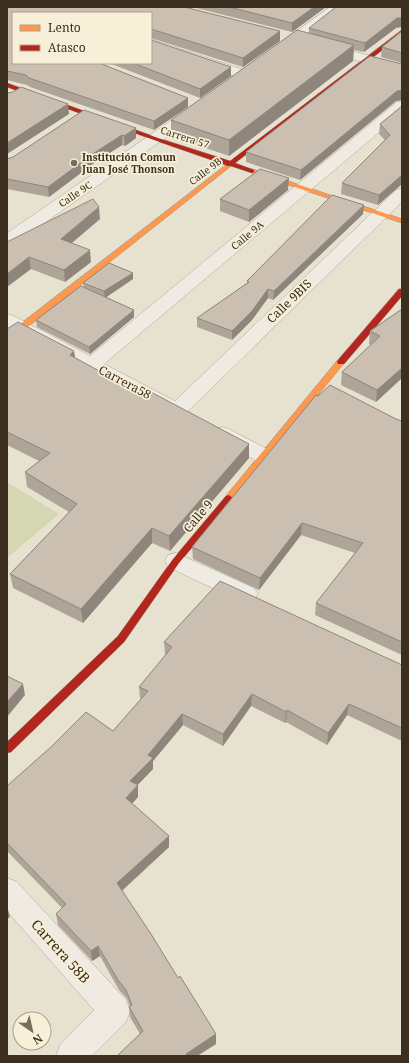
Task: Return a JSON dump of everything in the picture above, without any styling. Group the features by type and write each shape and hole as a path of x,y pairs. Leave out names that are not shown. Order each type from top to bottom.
{"street":[{"path":"233,84 264,62 287,37 338,7"},
{"name":"Calle 9B","path":"14,324 231,164 402,32"},
{"path":"287,37 402,68"},
{"path":"152,43 245,75"},
{"name":"Carrera 57","path":"7,85 22,89 78,117 156,139 402,221"},
{"path":"7,98 22,89"},
{"name":"Calle 9C","path":"7,240 205,104 187,100"},
{"name":"Calle 9A","path":"92,364 402,105"},
{"name":"Calle 9BIS","path":"191,417 379,213 402,193"},
{"name":"Calle 9","path":"7,749 121,639 176,560 264,456 321,384 402,291"},
{"name":"Carrera58","path":"14,324 264,456"},
{"path":"321,384 341,394"},
{"path":"176,560 268,604"},
{"name":"Carrera 58B","path":"7,891 115,1010 71,1056"}],"green space":[{"path":"7,482 59,514 7,558"}],"building":[{"path":"7,7 184,7 280,31 243,58 152,29 152,12 12,12 12,64 102,64 188,98 154,121 29,78 26,75 7,71"},
{"path":"229,7 314,7 292,23"},
{"path":"336,7 402,7 402,18 397,18 365,43 309,28"},
{"path":"297,30 354,45 229,140 171,120"},
{"path":"402,31 402,53 382,47"},
{"path":"152,40 231,67 200,89 136,64 152,64"},
{"path":"370,56 402,64 402,90 397,91 301,170 246,152"},
{"path":"21,87 68,104 7,143 7,93 13,92"},
{"path":"402,106 402,175 379,195 342,183 390,135 380,124"},
{"path":"84,110 136,128 94,153 48,187 7,179 7,159 13,157"},
{"path":"260,169 289,178 249,210 220,199"},
{"path":"332,195 364,205 274,291 268,289 252,311 232,331 197,318 249,282 247,281"},
{"path":"93,199 99,207 61,239 90,250 64,270 29,257 7,274 7,242"},
{"path":"109,263 133,273 104,291 83,283"},
{"path":"81,286 134,310 89,347 36,320"},
{"path":"402,309 402,368 377,390 342,372 380,336 370,331"},
{"path":"18,322 74,351 70,355 143,395 149,391 249,444 169,536 152,528 81,609 10,574 77,504 25,472 50,453 7,432 7,329"},
{"path":"330,385 402,421 402,642 316,603 363,543 302,523 260,578 192,547 316,395 318,396"},
{"path":"220,581 402,665 402,728 349,704 328,733 287,710 286,712 252,694 223,734 182,714 148,755 153,758 130,781 138,785 126,798 169,836 117,883 178,978 180,976 216,1034 186,1054 187,1056 117,1056 143,1031 129,1007 132,1005 126,990 118,980 98,946 91,951 56,914 66,904 7,843 7,786 52,746 86,712 113,731 148,691 139,687 172,647 164,642"},
{"path":"7,676 23,684 7,702"}],"traffic: slow":[{"path":"21,328 229,165"},
{"path":"252,171 402,221"},
{"path":"229,498 341,362"}],"traffic: jam":[{"path":"229,165 402,32"},
{"path":"7,85 156,139 252,171"},
{"path":"341,362 402,291"},
{"path":"7,749 121,639 176,561 229,498"}],"place":[{"name":"Institución Comun Juan José Thonson","path":"74,163"}]}
